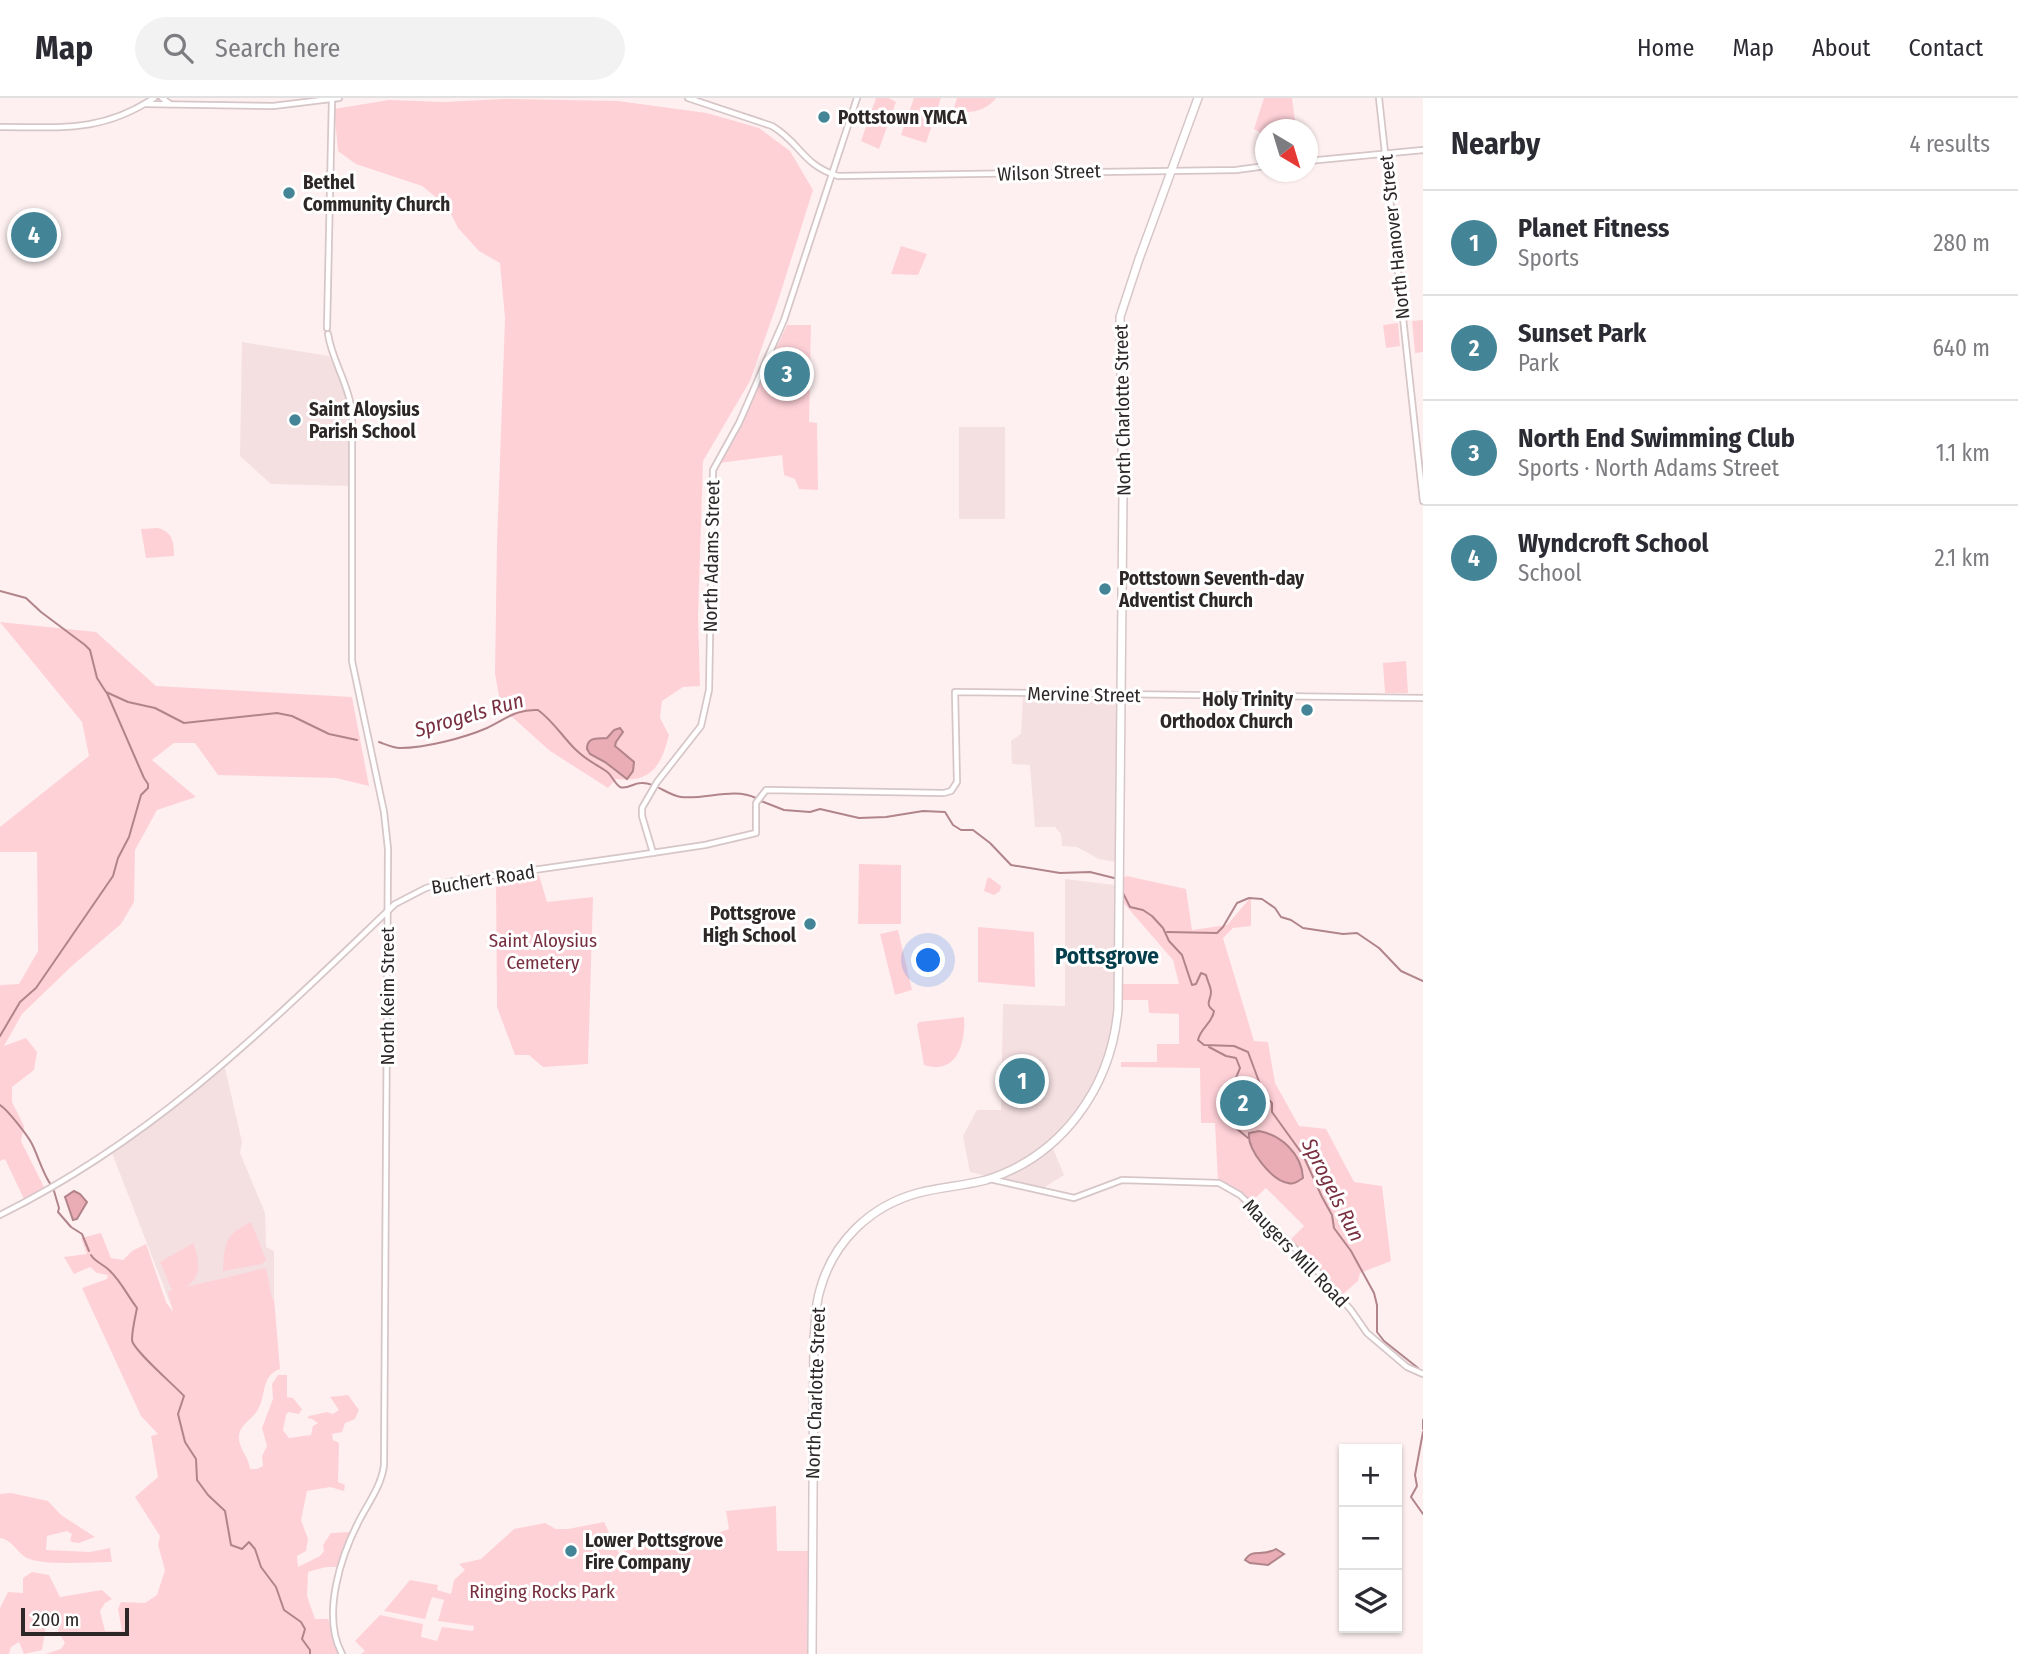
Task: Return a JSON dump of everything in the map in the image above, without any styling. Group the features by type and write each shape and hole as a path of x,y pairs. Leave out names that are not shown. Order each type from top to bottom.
{"main road":[{"name":"North Charlotte Street","path":"812,1654 814,1337 819,1292 831,1262 848,1237 882,1208 918,1193 988,1179 1018,1166 1052,1143 1077,1118 1101,1077 1112,1048 1116,1022 1119,881 1123,494 1120,317 1198,98"}],"street":[{"path":"0,127 78,126 107,122 134,111 154,98"},
{"path":"162,98 171,104"},
{"name":"North Keim Street","path":"332,98 327,331 331,353 346,385 352,412 352,661 386,829 387,911 384,1465 380,1480 348,1543 336,1583 334,1628 342,1654"},
{"path":"145,104 273,106 339,98"},
{"path":"688,98 772,126 783,133 809,162 832,174"},
{"name":"North Adams Street","path":"653,853 642,808 657,782 701,726 709,690 713,470 739,424 784,320 857,98"},
{"name":"North Hanover Street","path":"1379,98 1423,501"},
{"path":"1318,160 1423,150"},
{"name":"Wilson Street","path":"832,174 874,177 1236,170 1255,167"},
{"name":"Mervine Street","path":"955,788 955,692 1423,698"},
{"name":"Buchert Road","path":"0,1214 51,1189 133,1136 213,1074 404,898 443,883 705,845 756,833 759,800 766,790 776,788 944,793 955,788"},
{"name":"Maugers Mill Road","path":"988,1179 1065,1197 1080,1196 1122,1180 1219,1183 1230,1188 1253,1208 1328,1281 1367,1333 1407,1367 1423,1374"}],"shaded area":[{"name":"Saint Aloysius Parish School","path":"242,342 329,356 344,387 349,408 351,486 271,484 240,456"},
{"path":"959,427 1005,427 1005,519 959,519"},
{"path":"1121,694 1115,862 1099,859 1077,847 1062,846 1061,834 1055,827 1035,827 1030,765 1012,764 1011,741 1021,734 1023,697"},
{"path":"620,728 623,732 615,746 634,762 633,771 627,779 590,754 587,749 591,740 607,738"},
{"path":"1065,879 1115,885 1114,1016 1111,1037 1099,1075 1087,1096 1050,1141 1064,1175 1040,1190 970,1172 963,1136 977,1110 1001,1110 1003,1004 1065,1006"},
{"path":"225,1068 242,1142 240,1153 265,1213 266,1247 274,1251 274,1298 179,1326 112,1153"},
{"path":"1259,1131 1275,1137 1289,1147 1299,1161 1303,1178 1294,1183 1281,1181 1261,1163 1249,1140 1249,1133"},
{"path":"74,1191 87,1202 77,1219 73,1220 65,1197"},
{"path":"1276,1549 1284,1554 1268,1565 1245,1560 1251,1554"}],"green space":[{"path":"876,98 889,98 896,102 879,149 861,141"},
{"path":"914,98 941,98 926,143 901,135"},
{"path":"957,98 996,98 982,109 965,112 953,110"},
{"path":"1264,98 1292,98 1295,119 1257,119"},
{"path":"505,99 618,101 707,113 759,128 790,151 813,190 750,381 703,461 698,617 700,686 683,687 662,701 660,718 669,735 662,756 653,770 638,778 616,779 608,788 550,751 501,707 495,674 505,318 500,263 479,251 458,228 447,206 422,186 356,164 338,151 334,109 389,100 443,102"},
{"path":"901,246 927,254 918,275 891,274"},
{"path":"1423,320 1423,352 1415,353 1412,321"},
{"path":"1398,323 1400,346 1386,348 1383,325"},
{"path":"787,325 811,325 809,422 817,423 818,490 799,489 795,479 784,475 782,455 719,463 734,439"},
{"path":"158,528 167,532 172,539 174,556 146,558 141,529"},
{"path":"0,622 96,632 156,686 352,697 369,786 336,778 218,775 195,743 174,743 152,760 196,797 157,810 135,850 134,902 121,924 22,1014 4,1046 26,1038 37,1052 34,1070 12,1087 12,1102 24,1126 21,1141 44,1187 24,1199 5,1159 0,1161 0,985 19,984 38,951 37,852 0,852 0,827 89,756 82,722"},
{"path":"1406,661 1408,693 1385,693 1383,663"},
{"path":"859,864 901,865 901,924 858,924"},
{"name":"Saint Aloysius Cemetery","path":"539,875 547,902 593,897 588,1064 543,1067 529,1055 515,1055 497,1007 496,880"},
{"path":"1127,876 1186,889 1192,930 1227,925 1251,897 1251,926 1233,928 1223,938 1254,1041 1268,1042 1275,1083 1299,1126 1326,1129 1354,1182 1382,1186 1391,1261 1360,1273 1358,1281 1342,1295 1290,1240 1304,1226 1266,1188 1251,1202 1235,1188 1218,1181 1215,1123 1201,1123 1200,1068 1121,1067 1121,1062 1157,1062 1157,1044 1179,1044 1179,1014 1149,1013 1148,1000 1121,1000 1121,984 1179,984 1173,960 1121,900 1122,878"},
{"path":"989,877 1001,886 1000,891 994,895 984,891"},
{"path":"978,927 1034,932 1035,987 978,982"},
{"path":"898,930 912,990 895,995 880,934"},
{"path":"964,1017 961,1046 952,1061 944,1066 924,1065 917,1025 919,1022"},
{"path":"251,1222 266,1260 262,1264 223,1271 228,1241 242,1226"},
{"path":"101,1233 111,1258 123,1260 132,1251 146,1244 166,1302 173,1312 168,1292 172,1290 160,1262 193,1243 198,1267 195,1278 186,1287 266,1268 272,1299 274,1298 280,1369 269,1376 257,1411 239,1434 250,1469 263,1466 262,1456 267,1446 262,1428 273,1399 272,1384 278,1375 287,1375 287,1397 293,1398 302,1409 299,1414 288,1412 286,1415 283,1430 289,1438 311,1435 313,1426 318,1423 307,1418 309,1416 327,1412 333,1414 339,1410 330,1397 348,1395 359,1410 355,1419 345,1423 342,1432 332,1434 333,1440 339,1443 338,1482 345,1485 344,1491 330,1487 307,1491 301,1520 308,1539 306,1551 297,1556 298,1567 320,1556 331,1533 350,1532 338,1567 308,1572 307,1596 315,1619 328,1619 339,1654 45,1654 61,1649 65,1643 58,1631 59,1626 49,1624 46,1626 42,1650 24,1654 19,1642 11,1647 9,1654 0,1654 0,1608 8,1592 23,1593 23,1578 32,1572 49,1575 60,1597 102,1590 112,1599 105,1603 100,1611 105,1631 122,1631 118,1609 121,1602 145,1603 157,1595 165,1570 158,1545 160,1536 135,1497 158,1477 151,1436 158,1434 141,1416 82,1288 107,1279 108,1275 97,1273 90,1267 74,1274 64,1257 87,1254 81,1238"},
{"path":"11,1493 48,1501 61,1515 95,1537 79,1543 70,1540 72,1534 67,1531 47,1536 46,1550 90,1552 110,1548 112,1562 44,1562 23,1556 8,1541 0,1538 0,1494"},
{"name":"Ringing Rocks Park","path":"776,1506 777,1551 808,1551 807,1654 361,1654 365,1651 355,1641 380,1615 423,1624 421,1637 437,1641 442,1627 473,1631 474,1626 438,1621 444,1600 432,1597 425,1619 384,1611 410,1580 438,1585 437,1590 451,1594 454,1580 465,1570 459,1564 481,1559 514,1529 545,1523 556,1529 568,1529 604,1522 619,1554 667,1533 674,1548 729,1529 726,1511"}],"waterway":[{"name":"Sprogels Run","path":"0,591 26,598 85,645 90,650 97,678 106,692 128,702 155,708 184,723 277,713 292,716 329,734 357,740"},
{"path":"0,1036 20,1002 36,988 113,876 118,858 129,837 141,795 148,788 107,693"},
{"name":"Sprogels Run","path":"379,742 400,748 432,744 478,732 517,713 538,710 579,753 608,773 620,787 646,783 681,797 738,794 756,798"},
{"name":"Sprogels Run","path":"761,801 784,810 810,812 820,809 859,818 923,811 945,812 953,825 961,830 973,830 1011,865 1060,873 1090,872 1118,879"},
{"name":"Sprogels Run","path":"1123,893 1130,907 1143,910 1163,928 1169,941 1182,955 1192,985 1196,984 1201,973 1206,975 1211,990 1209,1004 1214,1011 1198,1040 1204,1045 1234,1046 1248,1052 1264,1095 1272,1103 1272,1112 1303,1155 1332,1215 1334,1228 1351,1251 1374,1293 1377,1332 1384,1341 1418,1368"},
{"path":"1167,932 1217,933 1237,903 1249,898 1262,899 1275,908 1281,917 1303,928 1343,934 1357,933 1379,948 1401,971 1423,981"},
{"path":"1209,1047 1236,1058 1240,1068 1231,1090 1236,1096 1232,1105 1237,1115 1236,1128 1248,1138"},
{"path":"0,1105 30,1140 51,1185"},
{"path":"54,1191 58,1212 71,1227 82,1234 89,1251"},
{"path":"91,1255 113,1274 137,1308 132,1336 134,1345 184,1396 178,1414 185,1442 196,1459 197,1480 225,1511 231,1545 242,1549 249,1542 255,1549 261,1567 276,1587 284,1610 301,1622 305,1629 302,1639 310,1654"},
{"name":"Sprogels Run","path":"1423,1420 1423,1429"},
{"name":"Sprogels Run","path":"1423,1432 1415,1475 1417,1486 1411,1497 1423,1514"}],"place":[{"name":"Pottstown YMCA","path":"824,117"},
{"name":"Bethel Community Church","path":"289,193"},
{"name":"Wyndcroft School","path":"34,235"},
{"name":"North End Swimming Club","path":"787,374"},
{"name":"Saint Aloysius Parish School","path":"295,420"},
{"name":"Pottstown Seventh-day Adventist Church","path":"1105,589"},
{"name":"Holy Trinity Orthodox Church","path":"1307,710"},
{"name":"Pottsgrove High School","path":"810,924"},
{"name":"Planet Fitness","path":"1022,1081"},
{"name":"Sunset Park","path":"1243,1103"},
{"name":"Lower Pottsgrove Fire Company","path":"571,1551"}],"district":[{"name":"Pottsgrove","path":"1107,956"}]}
